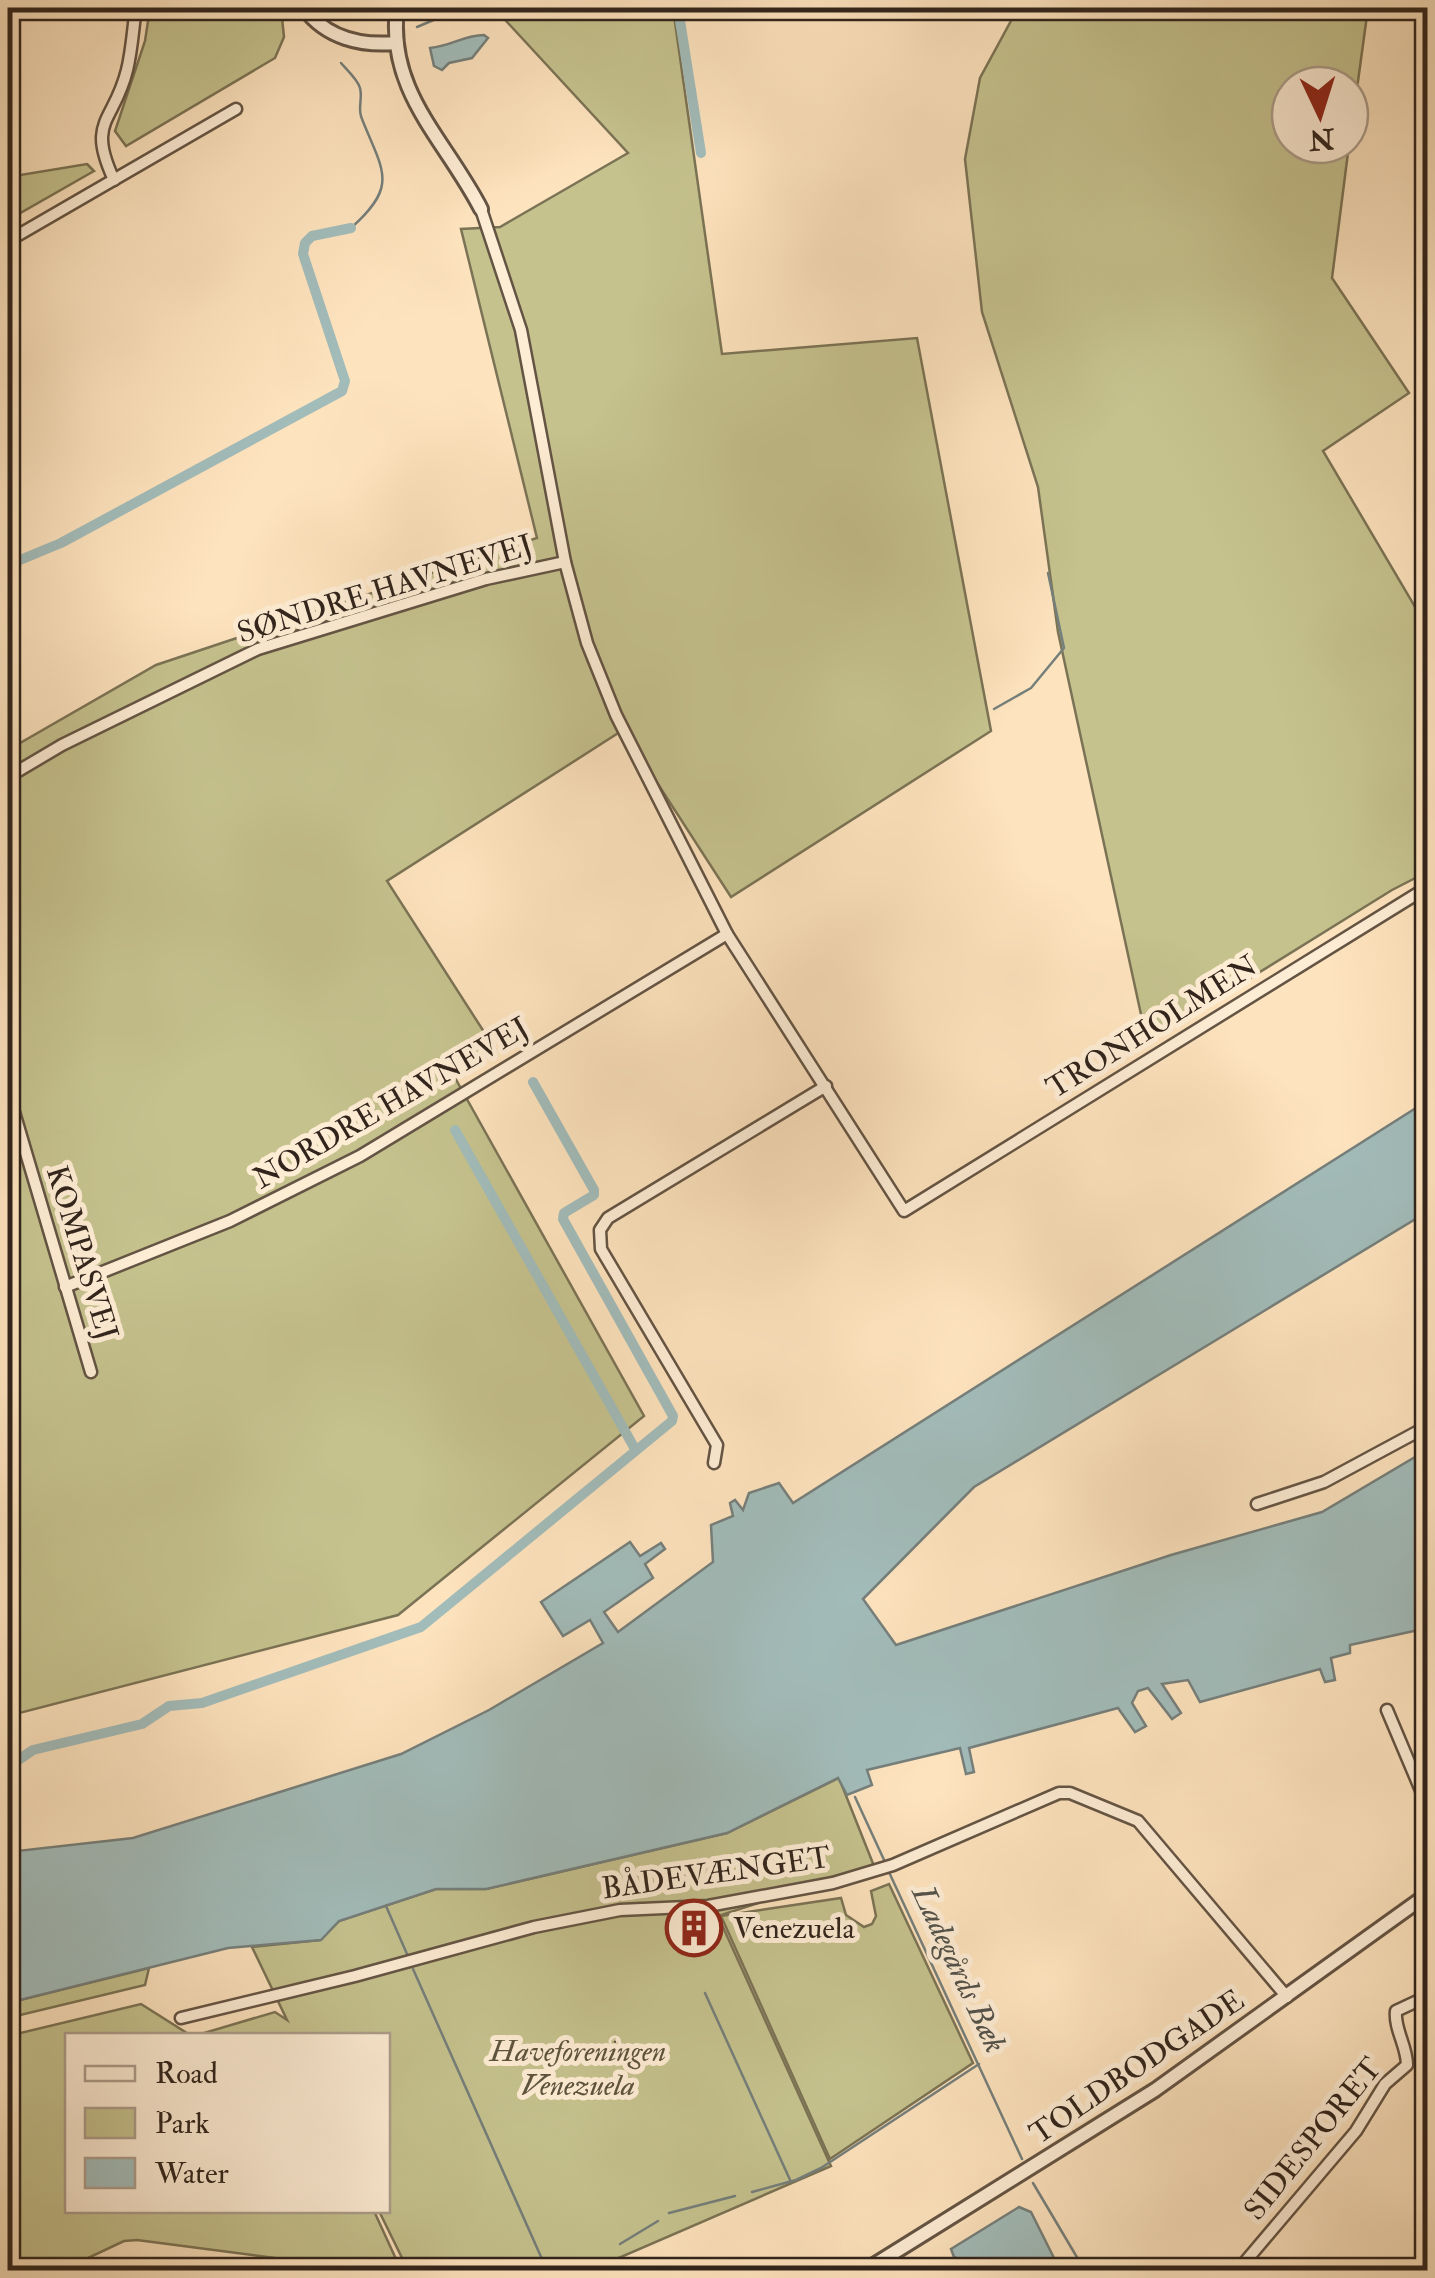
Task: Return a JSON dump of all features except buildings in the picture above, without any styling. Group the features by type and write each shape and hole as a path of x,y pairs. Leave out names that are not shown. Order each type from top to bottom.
{"street":[{"path":"114,180 102,153 100,130 128,68 136,8"},
{"path":"304,8 325,28 348,40 364,44 396,42"},
{"path":"397,8 396,42 403,76 416,108 445,146 481,209 522,330 565,562 588,642 616,715 727,934 826,1086 608,1218 600,1230 601,1250 717,1445 714,1463"},
{"path":"8,241 236,110"},
{"name":"SØNDRE HAVNEVEJ","path":"8,777 62,745 258,649 486,579 565,562"},
{"name":"TRONHOLMEN","path":"826,1086 904,1211 1428,887"},
{"name":"NORDRE HAVNEVEJ","path":"66,1287 230,1221 360,1156 727,934"},
{"name":"KOMPASVEJ","path":"8,1092 90,1372"},
{"path":"1258,1504 1324,1482 1428,1426"},
{"path":"1387,1710 1428,1807"},
{"name":"BÅDEVÆNGET","path":"181,2018 534,1927 620,1910 708,1906 833,1883 893,1865 1059,1793 1070,1793 1138,1821 1287,1997"},
{"name":"TOLDBODGADE","path":"866,2270 1155,2090 1428,1894"},
{"name":"SIDESPORET","path":"1250,2270 1245,2262 1356,2130 1385,2084 1406,2065 1396,2010 1428,1996"},
{"path":"890,2255 901,2270"}],"green space":[{"path":"150,8 281,8 284,37 275,58 126,146 115,131 145,41"},
{"path":"673,8 722,354 917,338 991,731 731,897 623,730 387,881 495,1049 454,1076 644,1416 398,1615 8,1716 8,750 156,665 537,538 461,229 500,227 628,153 496,10"},
{"path":"1018,8 1368,8 1360,65 1270,65 1270,165 1346,165 1332,278 1409,393 1323,451 1427,627 1427,872 1147,1042 1058,632 1038,487 982,312 965,159 980,78"},
{"path":"87,164 94,171 8,220 8,177"},
{"name":"Haveforeningen Venezuela","path":"839,1778 874,1866 718,1916 831,2166 591,2270 408,2270 380,2213 390,2213 390,2033 204,2033 275,2012 287,2020 252,1947 320,1940 339,1921 436,1889 486,1889 727,1833"},
{"path":"889,1884 973,2063 830,2159 721,1916 841,1898 846,1915 864,1927 872,1924 876,1916 871,1891"},
{"path":"149,1968 145,1985 8,2018 8,2003"},
{"path":"141,2004 187,2033 65,2033 65,2213 375,2213 401,2270 304,2270 290,2260 137,2240 124,2241 69,2267 8,2270 8,2036"}],"water":[{"path":"484,35 488,38 472,58 449,63 442,70 434,66 430,48"},
{"path":"1427,1101 1427,1212 974,1487 863,1599 896,1645 1171,1555 1322,1512 1427,1450 1427,1641 1423,1629 1350,1645 1350,1653 1331,1658 1335,1680 1325,1682 1320,1669 1200,1702 1188,1680 1162,1684 1181,1713 1172,1719 1148,1688 1138,1691 1132,1703 1146,1726 1135,1732 1118,1708 969,1748 974,1772 966,1774 960,1748 867,1770 872,1785 847,1795 838,1778 727,1833 486,1889 436,1889 339,1921 321,1940 228,1948 8,2003 8,1852 133,1838 401,1754 489,1710 603,1643 590,1620 563,1636 541,1602 630,1542 640,1556 661,1543 665,1549 645,1564 653,1578 604,1612 618,1632 713,1562 711,1525 733,1516 730,1503 735,1500 743,1510 749,1493 779,1483 793,1503"},
{"path":"1019,2207 1031,2212 1060,2270 1022,2270 1015,2265 983,2270 954,2257 951,2249"}],"waterway":[{"path":"417,27 462,8"},
{"path":"678,8 701,153"},
{"path":"341,63 360,88 361,115 382,177 376,200 351,228"},
{"path":"8,565 61,543 342,391 345,381 303,254 305,243 312,236 351,228"},
{"path":"994,709 1031,688 1064,648 1048,573"},
{"path":"8,1767 33,1750 142,1724 169,1706 202,1703 421,1627 672,1421 673,1416 563,1219 564,1213 594,1195 594,1190 533,1082"},
{"path":"455,1130 635,1449"},
{"name":"Ladegårds Bæk","path":"855,1797 885,1862"},
{"name":"Ladegårds Bæk","path":"888,1870 1022,2159"},
{"path":"386,1906 407,1954"},
{"path":"413,1969 546,2268"},
{"path":"705,1993 791,2182"},
{"path":"752,2192 796,2180 821,2168 979,2064"},
{"name":"Ladegårds Bæk","path":"1033,2183 1078,2259"},
{"path":"669,2213 735,2196"},
{"path":"620,2244 658,2221"}],"place":[{"name":"Venezuela","path":"694,1928"}]}
